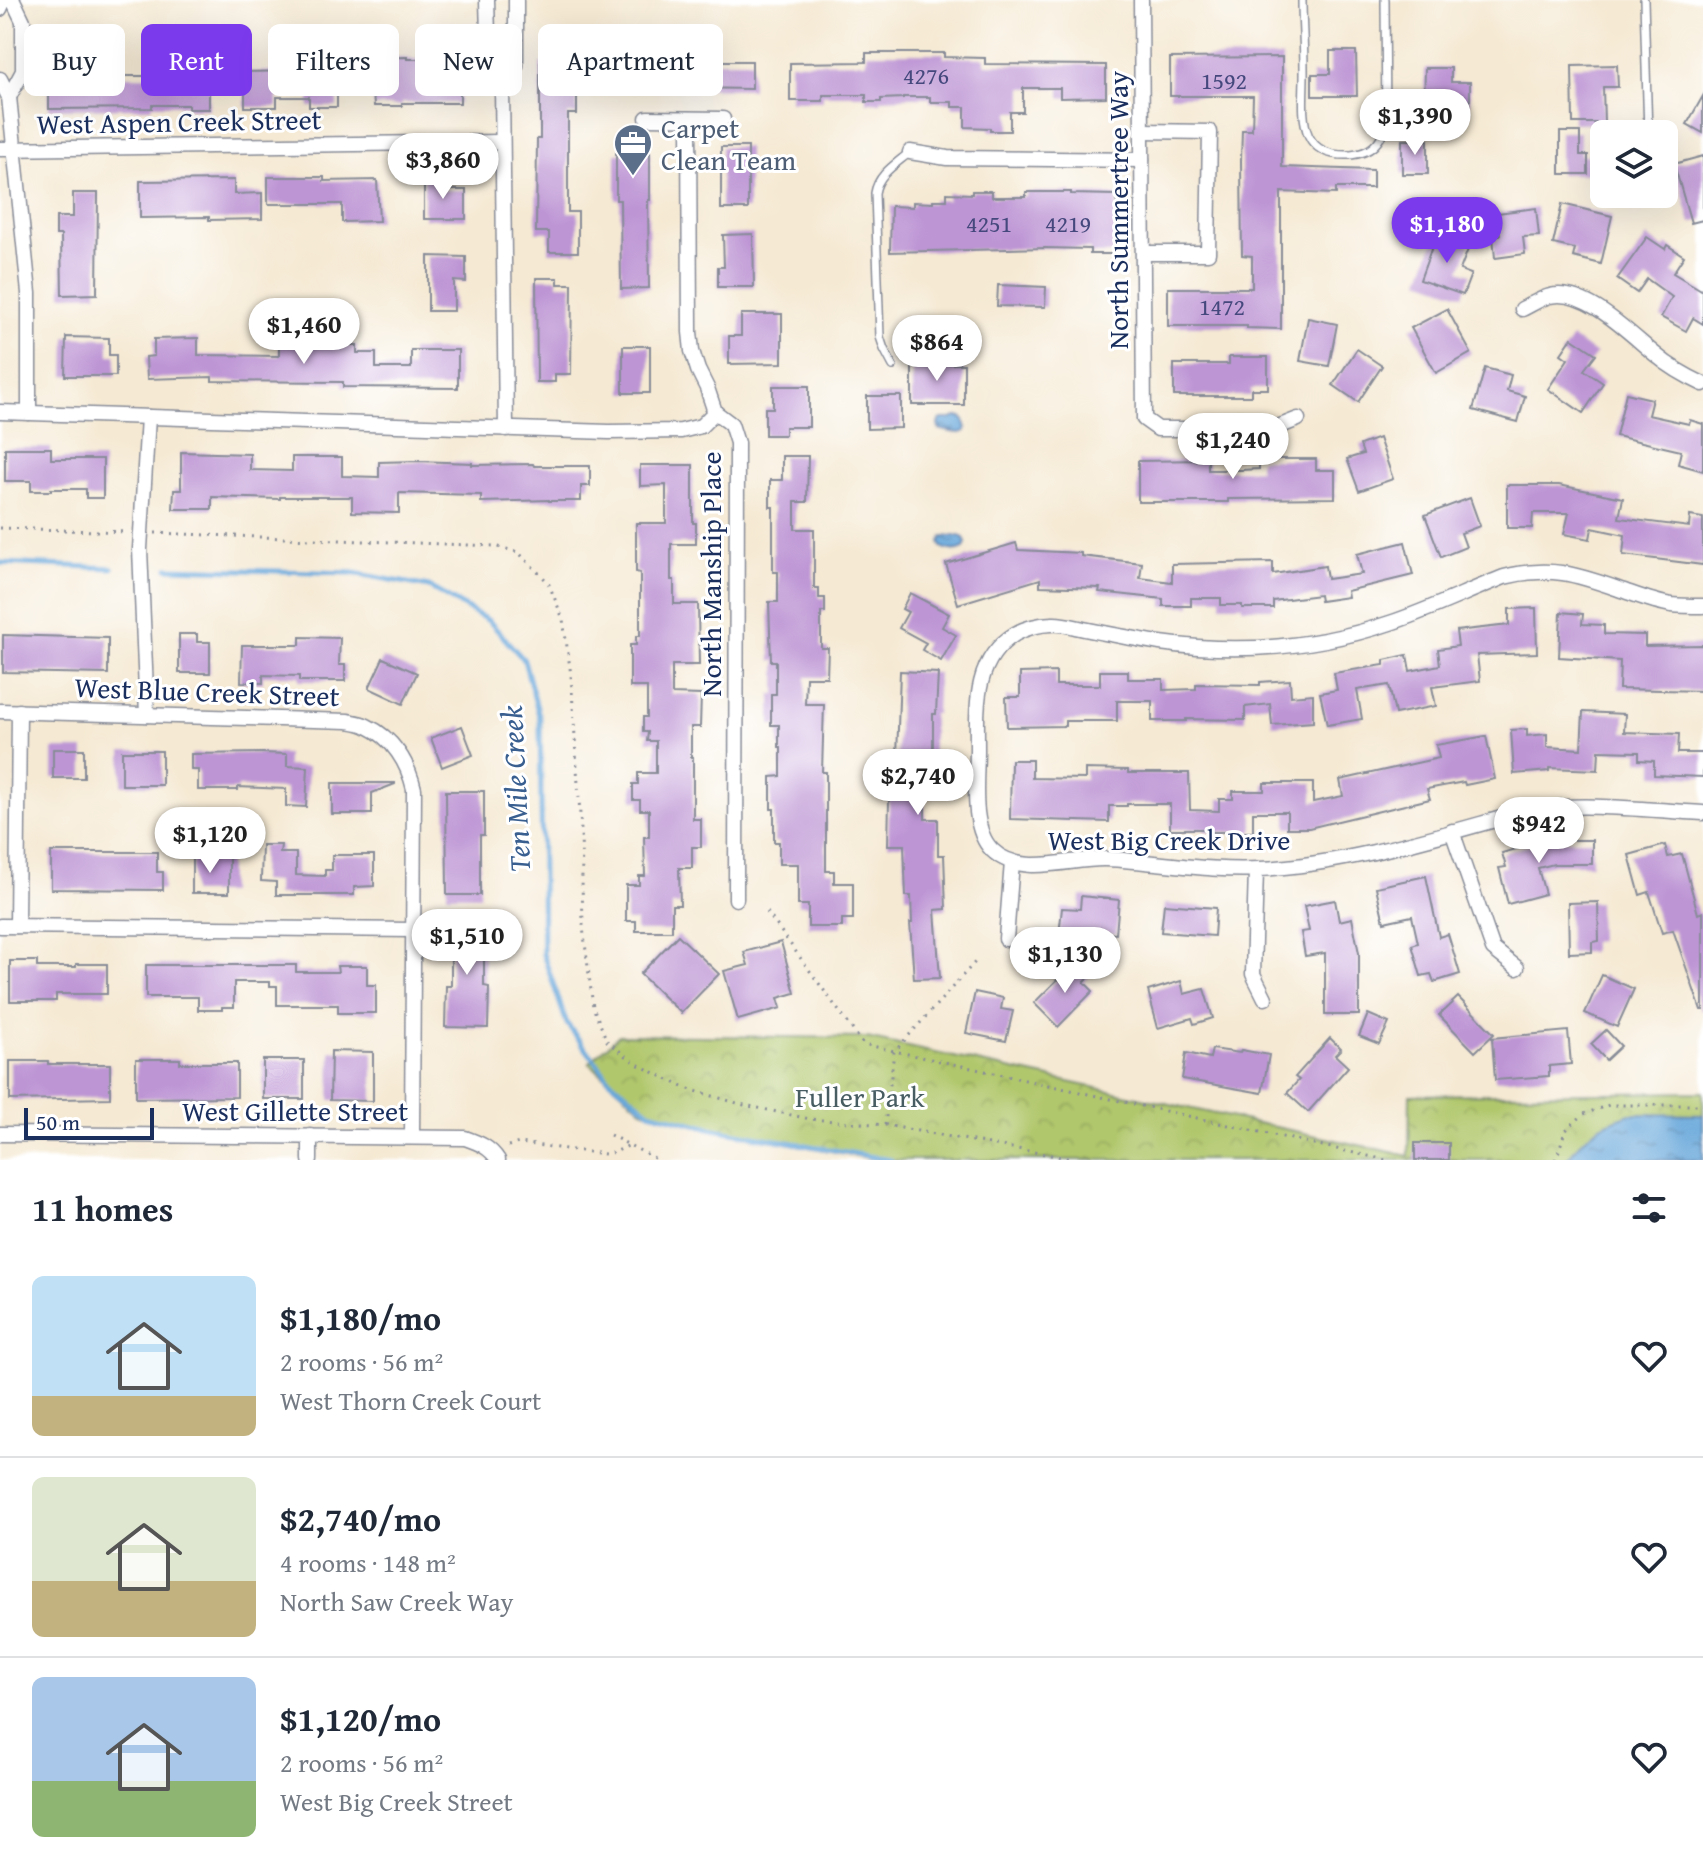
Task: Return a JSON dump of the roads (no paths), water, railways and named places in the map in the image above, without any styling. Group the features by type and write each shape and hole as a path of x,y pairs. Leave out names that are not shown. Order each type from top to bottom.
{"street":[{"path":"0,9 4,0"},
{"path":"13,0 23,21 23,71 9,97 7,149 29,293 29,413"},
{"path":"487,0 488,24"},
{"path":"516,0 516,24"},
{"name":"North Summertree Way","path":"1141,0 1144,419 1158,429 1273,429 1298,419"},
{"path":"0,79 9,97"},
{"path":"502,96 506,429"},
{"path":"647,118 723,119"},
{"name":"North Manship Place","path":"689,119 690,332 695,361 715,412 731,424 737,443 736,899"},
{"path":"1143,131 1210,132 1208,253 1144,253"},
{"name":"West Aspen Creek Street","path":"7,149 502,142"},
{"path":"910,152 947,158 1142,160"},
{"path":"1522,309 1552,295 1591,305 1609,315 1671,366 1703,384"},
{"path":"0,412 609,432 681,431 701,426 715,412"},
{"path":"147,715 140,549 148,417"},
{"path":"1006,939 1012,862 993,850 981,834 977,813 976,702 979,682 987,664 999,647 1015,634 1053,623 1162,643 1211,648 1294,645 1391,623 1504,577 1544,570 1583,577 1671,605 1703,606"},
{"name":"West Blue Creek Street","path":"0,711 348,721 368,726 399,752 410,772 414,789 413,930"},
{"path":"17,926 19,711"},
{"name":"West Big Creek Drive","path":"1012,862 1032,864 1103,859 1256,870 1352,857 1531,810 1571,806 1703,813"},
{"path":"1452,831 1493,949 1517,968"},
{"path":"1256,870 1253,974 1265,998"},
{"path":"0,926 413,930 412,1137"},
{"name":"West Gillette Street","path":"0,1134 465,1138 483,1145 495,1155"},
{"path":"310,1136 310,1160"}],"lane":[{"path":"1302,0 1304,126 1311,141 1324,151 1342,155 1360,154 1375,147 1386,125 1385,0"},
{"path":"1644,0 1648,120"},
{"path":"893,366 880,337 875,193 881,177 910,152"}],"water":[{"path":"962,417 966,424 964,432 939,429 941,419"},
{"path":"947,536 964,538 964,548 953,550 942,547 940,542"},
{"path":"1631,1114 1703,1115 1703,1160 1566,1160 1594,1131"}],"waterway":[{"name":"Ten Mile Creek","path":"0,563 112,568"},
{"name":"Ten Mile Creek","path":"168,568 353,573 429,587 489,621 524,660 540,719 543,954 567,1024 609,1079 650,1112 714,1129 891,1160"}],"place":[{"name":"Carpet Clean Team","path":"633,177"}],"park label":[{"name":"Fuller Park","path":"860,1096"}]}
